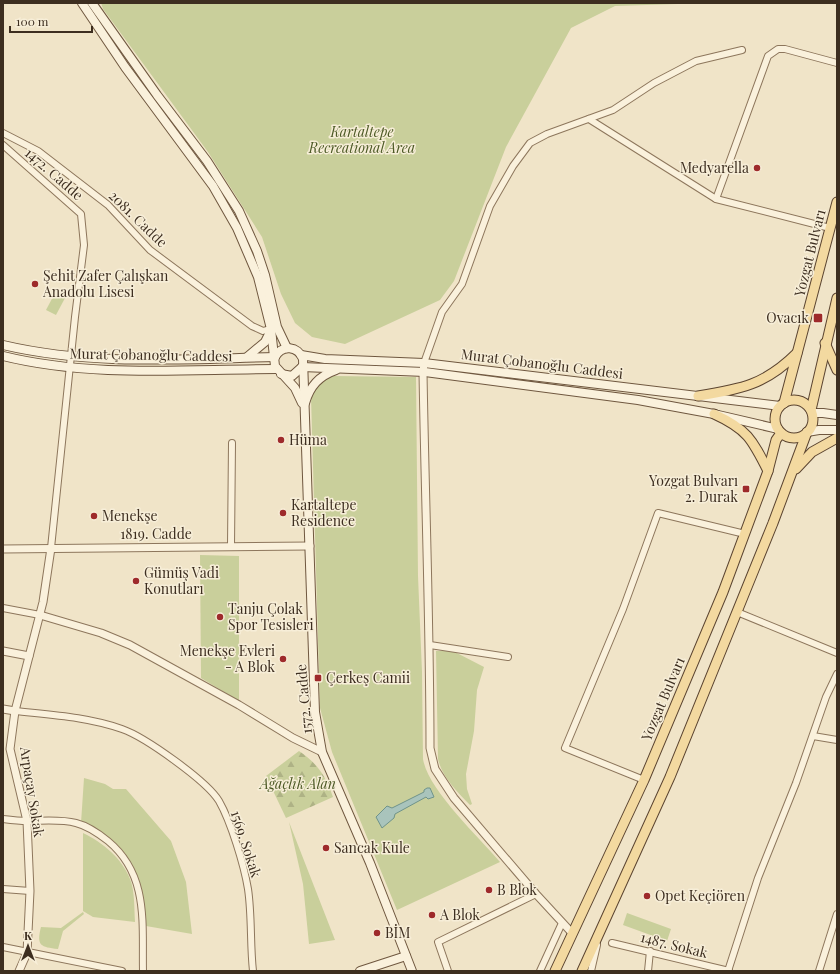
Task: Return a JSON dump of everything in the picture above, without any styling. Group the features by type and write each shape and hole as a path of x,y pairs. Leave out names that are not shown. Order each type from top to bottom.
{"main road":[{"path":"82,3 125,67 213,186 225,206 249,254 274,328 287,348"},
{"path":"92,3 206,161 239,211 259,257 274,328 274,362 278,371 294,388 304,408"},
{"name":"Yozgat Bulvarı","path":"782,404 798,352 837,202"},
{"path":"582,971 670,776 792,475 807,432 812,423 811,412 825,343 837,298"},
{"path":"247,358 265,342 274,328"},
{"path":"825,343 837,370"},
{"name":"Murat Çobanoğlu Caddesi","path":"3,345 71,357 117,360 275,357"},
{"path":"275,357 279,351 287,348 295,349 301,355 302,367 292,376 283,375 278,371"},
{"path":"698,396 746,388 784,366 798,352"},
{"name":"Murat Çobanoğlu Caddesi","path":"301,355 325,359 424,363 698,396 782,404"},
{"name":"Murat Çobanoğlu Caddesi","path":"3,356 70,368 178,371 278,371"},
{"name":"Murat Çobanoğlu Caddesi","path":"302,367 423,372 638,400 714,414 779,431"},
{"name":"1572. Cadde","path":"302,367 316,712 322,752 349,811 412,971"},
{"path":"304,408 314,384 321,376 340,369"},
{"path":"811,412 804,403 798,400 791,400 782,404 775,418 779,431 793,438 799,437 807,432 837,430"},
{"path":"811,412 823,412 837,415"},
{"path":"714,414 733,422 744,431 754,444 768,471"},
{"name":"Yozgat Bulvarı","path":"555,971 644,780 723,592 768,471 779,431"},
{"path":"792,475 812,452 837,438"},
{"path":"360,971 406,956"}],"street":[{"path":"716,199 768,56 778,49 785,49 837,63"},
{"path":"572,933 536,894 454,798 435,769 430,748 430,645 424,363 442,312 462,284 486,214 525,148 537,138 613,110 654,82 696,61 742,50"},
{"path":"590,119 716,199 830,228"},
{"name":"2081. Cadde","path":"3,133 38,151 108,205 150,250 252,326 264,331 274,328"},
{"name":"1472. Cadde","path":"3,145 81,214 84,245 50,548"},
{"path":"231,546 232,443"},
{"path":"644,780 565,748 622,609 658,513 745,534"},
{"name":"1819. Cadde","path":"3,549 310,546"},
{"name":"Arpaçay Sokak","path":"19,971 27,952 30,891 27,822 7,749 15,711 40,615 50,548"},
{"path":"3,608 40,615 101,633 130,645 239,705 293,738 322,752"},
{"path":"737,612 837,653"},
{"path":"430,645 508,657"},
{"path":"3,651 29,656"},
{"path":"728,971 758,878 796,783 826,697 837,674"},
{"path":"3,709 15,711"},
{"name":"1569. Sokak","path":"15,711 79,717 124,729 151,743 200,780 218,800 242,862 248,890 253,971"},
{"path":"813,736 837,740"},
{"path":"3,819 27,822 46,820 76,823 95,831 115,847 133,871 138,884 142,924 143,971"},
{"path":"3,889 30,891"},
{"path":"448,971 438,942 536,894"},
{"path":"818,971 837,914"},
{"path":"590,971 603,922"},
{"path":"540,971 562,923"},
{"name":"1487. Sokak","path":"612,943 728,971"},
{"path":"3,947 122,971"},
{"path":"648,971 650,951"}],"green space":[{"name":"Kartaltepe Recreational Area","path":"101,3 709,3 615,6 571,28 506,147 454,281 440,300 345,344 312,337 295,323 281,294 262,237 208,152 103,9"},
{"path":"55,293 65,298 56,315 46,310"},
{"path":"334,376 416,377 418,576 422,672 423,759 434,785 444,799 500,862 397,910 332,752 320,708 311,397 319,383"},
{"name":"Tanju Çolak Spor Tesisleri","path":"200,555 239,556 239,701 201,678"},
{"path":"436,651 453,651 484,667 477,690 474,731 466,774 467,789 472,804 470,805 447,778 438,759"},
{"name":"Ağaçlık Alan","path":"299,751 316,765 324,776 333,797 286,818 266,776"},
{"path":"84,778 105,784 113,789 126,789 171,841 186,882 192,934 146,926 141,892 131,863 111,840 98,831 81,823"},
{"name":"Ağaçlık Alan","path":"289,822 335,940 309,944 303,884"},
{"path":"83,833 104,846 122,864 130,879 133,889 135,922 93,917 83,911"},
{"path":"83,912 84,914 63,931 58,949 41,944 39,938 41,927 61,928"},
{"path":"627,913 671,929 667,941 623,925"}],"water":[{"path":"427,788 430,788 434,797 428,799 426,797 395,814 394,818 382,828 376,817 387,806 392,808 424,792"}],"place":[{"name":"Medyarella","path":"757,168"},
{"name":"Şehit Zafer Çalışkan Anadolu Lisesi","path":"35,284"},
{"name":"Ovacık","path":"818,318"},
{"name":"Hüma","path":"281,440"},
{"name":"Yozgat Bulvarı 2. Durak","path":"746,489"},
{"name":"Kartaltepe Residence","path":"283,513"},
{"name":"Menekşe","path":"94,516"},
{"name":"Gümüş Vadi Konutları","path":"136,581"},
{"name":"Tanju Çolak Spor Tesisleri","path":"220,617"},
{"name":"Menekşe Evleri - A Blok","path":"283,659"},
{"name":"Çerkeş Camii","path":"318,678"},
{"name":"Sancak Kule","path":"326,848"},
{"name":"B Blok","path":"489,890"},
{"name":"Opet Keçiören","path":"647,896"},
{"name":"A Blok","path":"432,915"},
{"name":"BİM","path":"377,933"}]}
